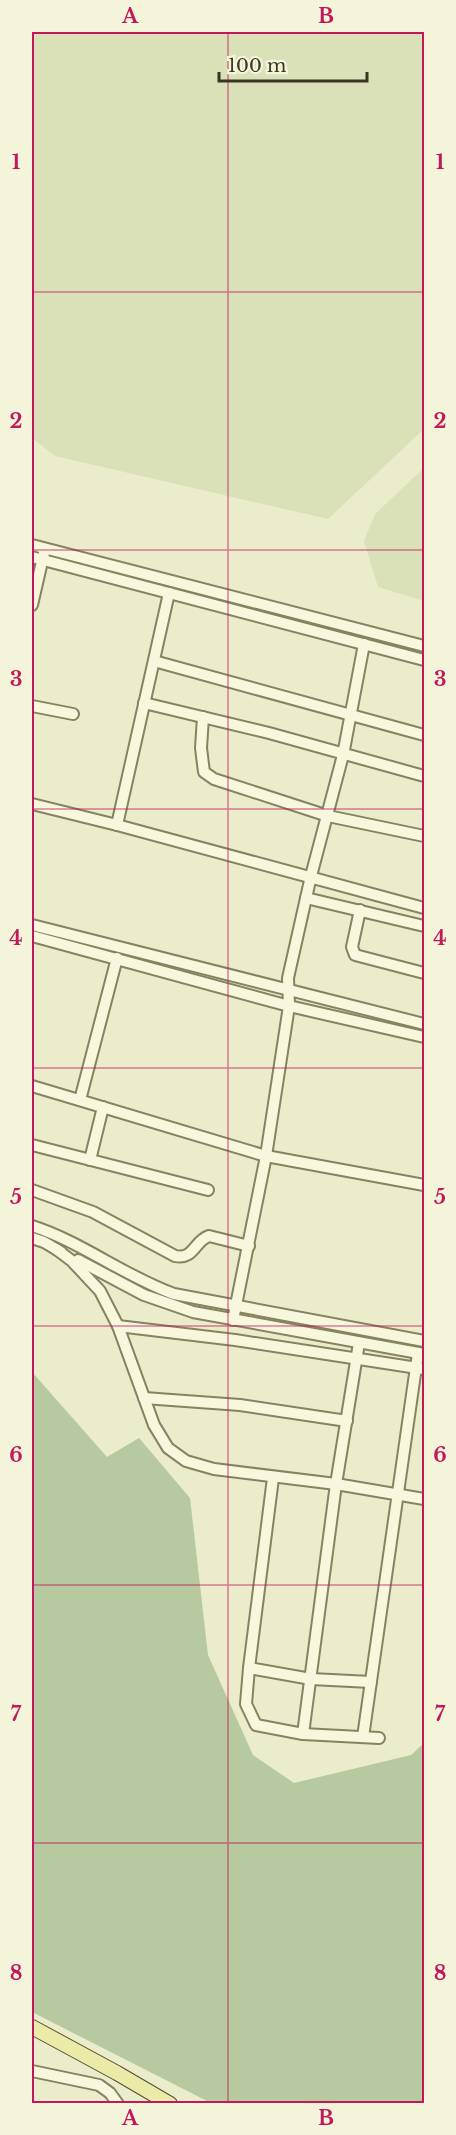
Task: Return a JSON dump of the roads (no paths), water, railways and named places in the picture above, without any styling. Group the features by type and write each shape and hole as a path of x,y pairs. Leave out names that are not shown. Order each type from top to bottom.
{"main road":[{"path":"32,2027 170,2103"}],"street":[{"path":"32,545 39,555 174,594 424,660"},
{"path":"39,555 181,584 424,646"},
{"path":"32,605 39,555"},
{"path":"117,825 154,661 174,594 181,584"},
{"path":"233,1320 266,1156 289,1006 288,978 311,876 343,755 364,645"},
{"path":"154,661 424,735"},
{"path":"144,703 269,733 424,776"},
{"path":"32,706 73,714"},
{"path":"203,717 201,748 204,772 214,779 327,816 424,836"},
{"path":"32,804 311,876 424,908"},
{"path":"306,898 424,926"},
{"path":"360,910 352,946 354,956 424,973"},
{"path":"32,925 424,1024"},
{"path":"32,936 289,1006 424,1037"},
{"path":"80,1100 117,958"},
{"path":"32,1086 266,1156 424,1185"},
{"path":"90,1160 103,1107"},
{"path":"32,1145 208,1190"},
{"path":"32,1190 93,1212 175,1256 190,1255 201,1240 209,1236 249,1246"},
{"path":"32,1226 71,1241 150,1286 174,1294 424,1341"},
{"path":"32,1238 144,1295 177,1308 421,1353 363,1737"},
{"path":"56,1249 87,1275 100,1291 118,1326 154,1425 168,1448 186,1461 214,1469 336,1484 424,1499"},
{"path":"118,1326 420,1368"},
{"path":"303,1734 336,1484 359,1342"},
{"path":"144,1398 240,1405 347,1421"},
{"path":"273,1478 246,1704 256,1725 303,1734 379,1738"},
{"path":"249,1668 311,1679 371,1682"},
{"path":"32,2071 99,2085 118,2103"}]}
